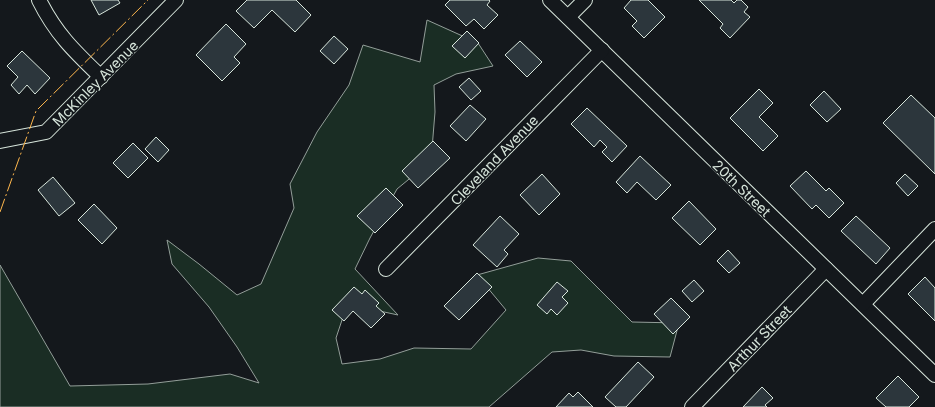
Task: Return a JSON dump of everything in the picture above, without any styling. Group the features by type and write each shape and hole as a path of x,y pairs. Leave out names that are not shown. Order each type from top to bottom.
{"street":[{"path":"39,0 48,18 62,38 100,77"},
{"name":"McKinley Avenue","path":"0,141 46,132 176,0"},
{"name":"20th Street","path":"550,0 935,375"},
{"path":"568,17 584,0"},
{"name":"Cleveland Avenue","path":"386,270 602,50"},
{"path":"863,304 935,229"},
{"name":"Arthur Street","path":"692,407 826,269"}],"green space":[{"path":"427,20 478,43 493,66 456,74 434,85 435,112 431,161 397,189 355,269 398,315 347,305 336,338 342,364 380,359 414,348 471,349 506,310 477,275 538,258 571,261 632,322 679,323 670,357 614,356 581,350 552,352 489,407 0,407 0,265 70,386 148,384 230,374 259,383 237,347 209,307 172,264 167,240 237,295 261,284 294,208 290,184 317,132 349,85 363,45 420,62"}],"building":[{"path":"91,0 118,0 120,3 99,15"},
{"path":"247,0 296,0 311,15 295,32 272,10 254,28 236,11"},
{"path":"450,0 489,0 490,1 487,5 498,15 484,29 474,19 466,26 445,5"},
{"path":"631,0 648,0 665,17 644,38 632,26 637,21 624,8"},
{"path":"699,0 731,0 734,3 737,0 741,0 748,7 744,12 750,17 730,38 720,28 723,24"},
{"path":"226,24 246,44 234,57 240,63 222,81 196,55"},
{"path":"467,31 479,43 465,58 452,46"},
{"path":"334,36 348,49 334,64 320,51"},
{"path":"520,41 542,62 527,77 505,55"},
{"path":"22,51 50,78 35,94 27,85 19,94 11,85 18,77 7,66"},
{"path":"469,78 481,91 471,100 459,87"},
{"path":"759,89 773,103 759,117 778,136 763,151 730,118"},
{"path":"824,91 841,109 827,122 810,105"},
{"path":"911,95 935,118 935,174 883,123"},
{"path":"470,105 486,119 466,141 450,126"},
{"path":"587,108 627,146 612,162 602,152 607,147 600,140 594,147 571,124"},
{"path":"156,137 169,150 158,162 145,149"},
{"path":"433,141 450,158 418,188 402,171"},
{"path":"133,143 148,158 128,178 113,163"},
{"path":"640,156 671,185 656,200 637,182 627,193 616,182"},
{"path":"806,171 826,191 829,188 844,203 829,218 816,205 812,209 790,186"},
{"path":"542,174 560,194 539,215 520,195"},
{"path":"905,174 918,186 908,196 896,183"},
{"path":"53,177 75,203 59,216 38,190"},
{"path":"386,188 403,205 375,233 357,216"},
{"path":"689,201 716,229 700,245 672,218"},
{"path":"94,204 117,228 102,244 78,220"},
{"path":"500,216 519,234 504,250 508,254 497,267 473,245"},
{"path":"856,216 890,248 876,264 841,231"},
{"path":"728,250 740,263 729,273 717,261"},
{"path":"477,273 492,287 459,320 444,306"},
{"path":"925,277 935,288 935,321 908,294"},
{"path":"694,280 704,291 692,302 682,291"},
{"path":"557,282 568,291 562,297 568,303 557,315 551,309 547,314 537,305"},
{"path":"354,287 362,294 365,290 379,303 376,306 385,314 371,328 353,311 344,321 332,310"},
{"path":"671,298 690,317 673,334 654,314"},
{"path":"638,362 654,377 626,407 616,407 605,397"},
{"path":"898,376 919,397 909,407 886,407 876,398"},
{"path":"762,387 773,398 765,405 767,407 743,407"},
{"path":"578,392 593,407 556,407 569,393 573,397"}],"power":[{"path":"0,212 36,111 148,0"}]}
